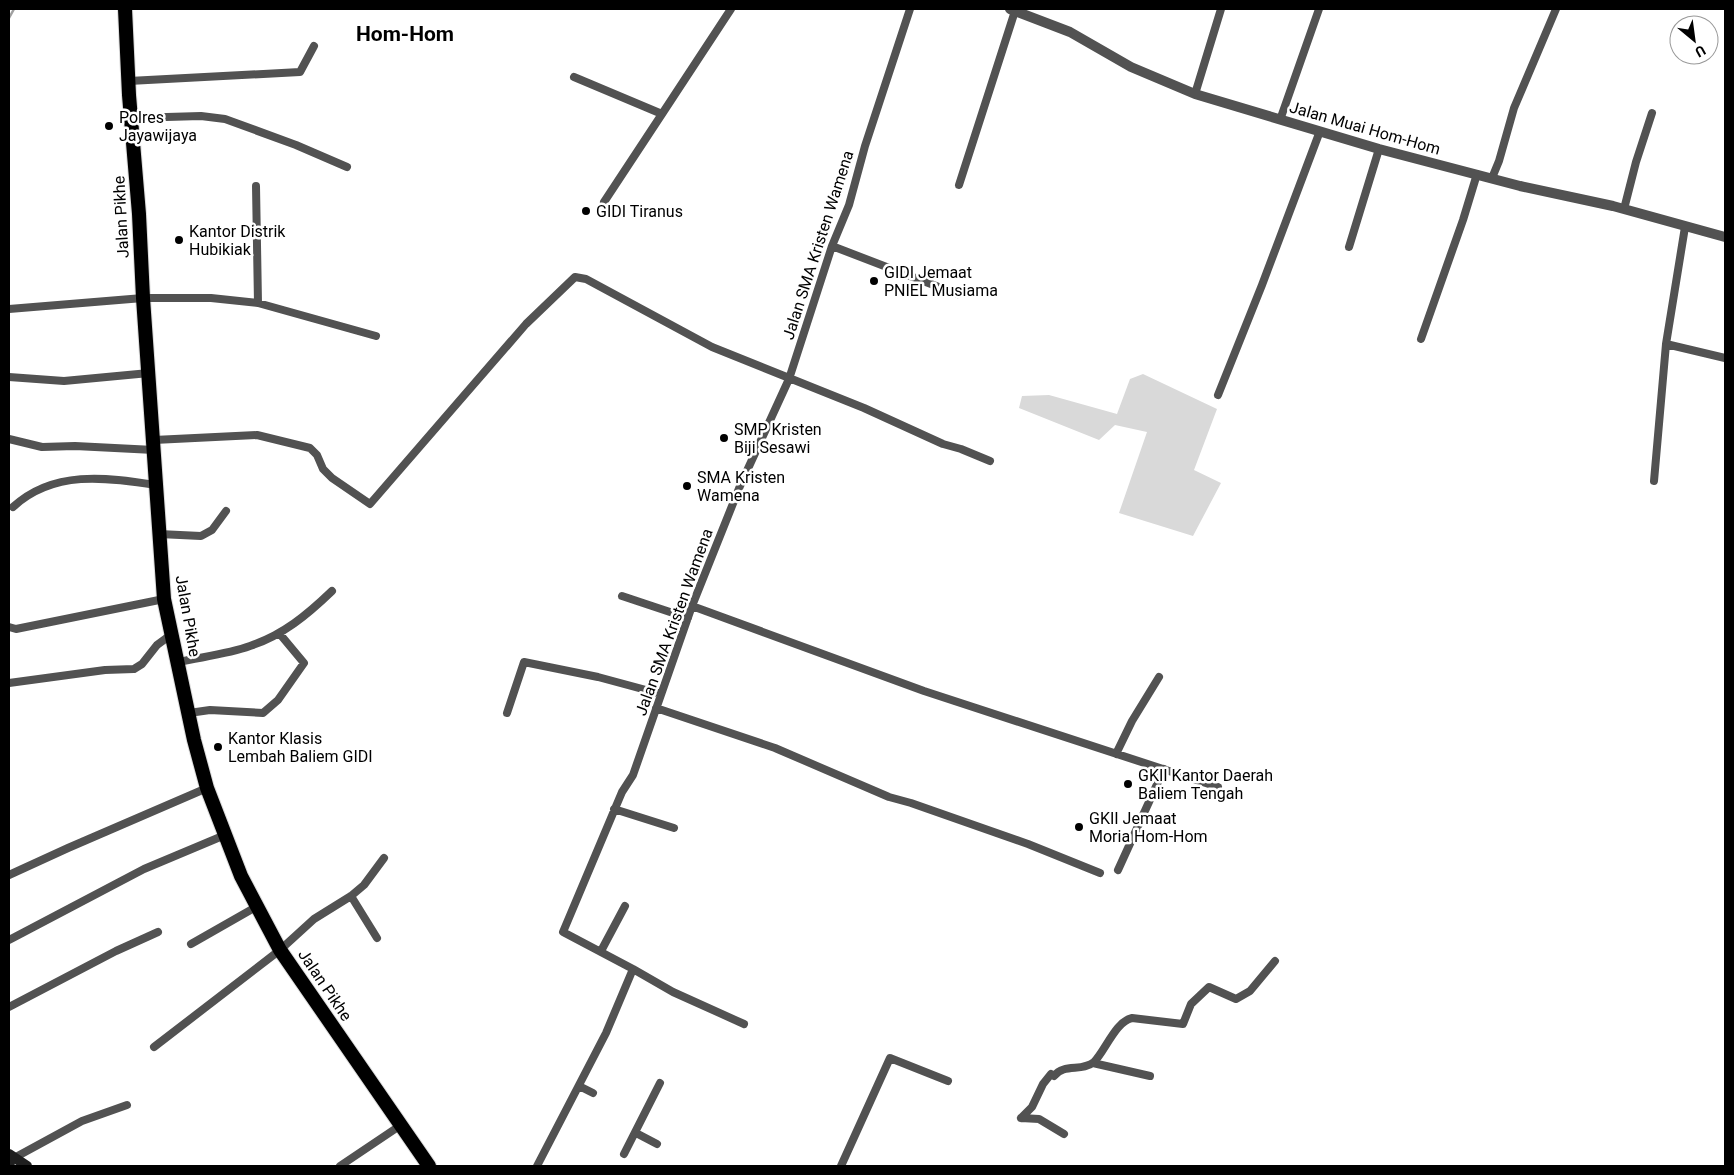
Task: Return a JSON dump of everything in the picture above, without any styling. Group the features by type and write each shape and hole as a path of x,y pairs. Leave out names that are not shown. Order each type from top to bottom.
{"highway":[{"name":"Jalan Pikhe","path":"125,9 164,599 207,788 241,876 280,950 429,1166"}],"main road":[{"path":"11,1161 27,1166"}],"street":[{"path":"604,202 731,9"},
{"name":"Jalan SMA Kristen Wamena","path":"744,1024 673,992 564,932 614,809 633,775 692,606 740,486 789,379 832,246 849,205 865,146 910,9"},
{"path":"1195,94 1221,9"},
{"path":"1280,120 1320,9"},
{"path":"1492,178 1499,161 1514,108 1556,9"},
{"path":"959,185 1012,10"},
{"name":"Jalan Muai Hom-Hom","path":"1012,10 1070,32 1130,67 1195,94 1378,150 1520,186 1624,209 1725,237"},
{"path":"129,81 300,72 314,46"},
{"path":"574,77 662,114"},
{"path":"1624,209 1636,162 1652,113"},
{"path":"132,118 201,116 225,119 346,166"},
{"path":"1218,395 1236,355 1320,131"},
{"path":"1349,247 1378,150"},
{"path":"1421,339 1463,220 1477,174"},
{"path":"256,186 258,303"},
{"path":"1654,481 1666,344 1685,227"},
{"path":"832,246 957,294"},
{"path":"9,439 42,447 154,445 257,435 310,448 318,454 323,469 370,504 526,324 575,276 586,279 712,347 864,408 943,444 990,461"},
{"path":"9,309 143,298 211,298 258,303 376,336"},
{"path":"1666,344 1725,358"},
{"path":"9,377 64,381 150,374"},
{"path":"13,507 25,496 37,490 88,477 115,478 156,485"},
{"path":"159,534 201,536 212,530 226,511"},
{"path":"179,662 249,647 279,633 307,615 332,591"},
{"path":"622,596 688,618"},
{"path":"9,627 16,628 164,599"},
{"path":"692,606 924,691 1218,787"},
{"path":"189,713 210,710 263,713 278,700 304,663 279,633"},
{"path":"9,683 134,668 142,664 157,645 172,634"},
{"path":"507,713 524,662 598,677 662,694"},
{"path":"1116,754 1132,720 1149,690 1159,677"},
{"path":"656,708 775,748 889,797 1028,844 1100,873"},
{"path":"1118,870 1164,769"},
{"path":"9,875 207,788"},
{"path":"614,809 674,828"},
{"path":"9,940 144,869 225,835"},
{"path":"154,1047 280,950 314,919 351,896 364,885 384,858"},
{"path":"351,896 378,938"},
{"path":"601,951 625,906"},
{"path":"191,944 256,907"},
{"path":"9,1007 158,932"},
{"path":"1093,1063 1119,1026 1127,1020 1132,1018 1183,1024 1191,1004 1208,987 1236,999 1250,991 1275,961"},
{"path":"537,1166 606,1033 633,969"},
{"path":"841,1166 890,1058 948,1081"},
{"path":"1064,1134 1039,1119 1021,1118 1032,1107 1042,1084 1051,1074 1054,1076 1062,1069 1081,1067 1093,1063 1150,1076"},
{"path":"624,1154 660,1082"},
{"path":"578,1086 593,1093"},
{"path":"11,1161 82,1121 127,1105"},
{"path":"340,1166 401,1125"},
{"path":"636,1133 657,1144"}],"shaded area":[{"path":"1143,374 1217,409 1194,470 1221,483 1193,536 1119,513 1147,432 1115,425 1099,440 1019,408 1022,396 1049,395 1117,414 1130,379"}],"waterway":[{"path":"9,18 14,9"}],"place":[{"name":"Polres Jayawijaya","path":"109,126"},
{"name":"GIDI Tiranus","path":"586,211"},
{"name":"Kantor Distrik Hubikiak","path":"179,240"},
{"name":"GIDI Jemaat PNIEL Musiama","path":"874,281"},
{"name":"SMP Kristen Biji Sesawi","path":"724,438"},
{"name":"SMA Kristen Wamena","path":"687,486"},
{"name":"Kantor Klasis Lembah Baliem GIDI","path":"218,747"},
{"name":"GKII Kantor Daerah Baliem Tengah","path":"1128,784"},
{"name":"GKII Jemaat Moria Hom-Hom","path":"1079,827"}],"district":[{"name":"Hom-Hom","path":"405,34"}]}
